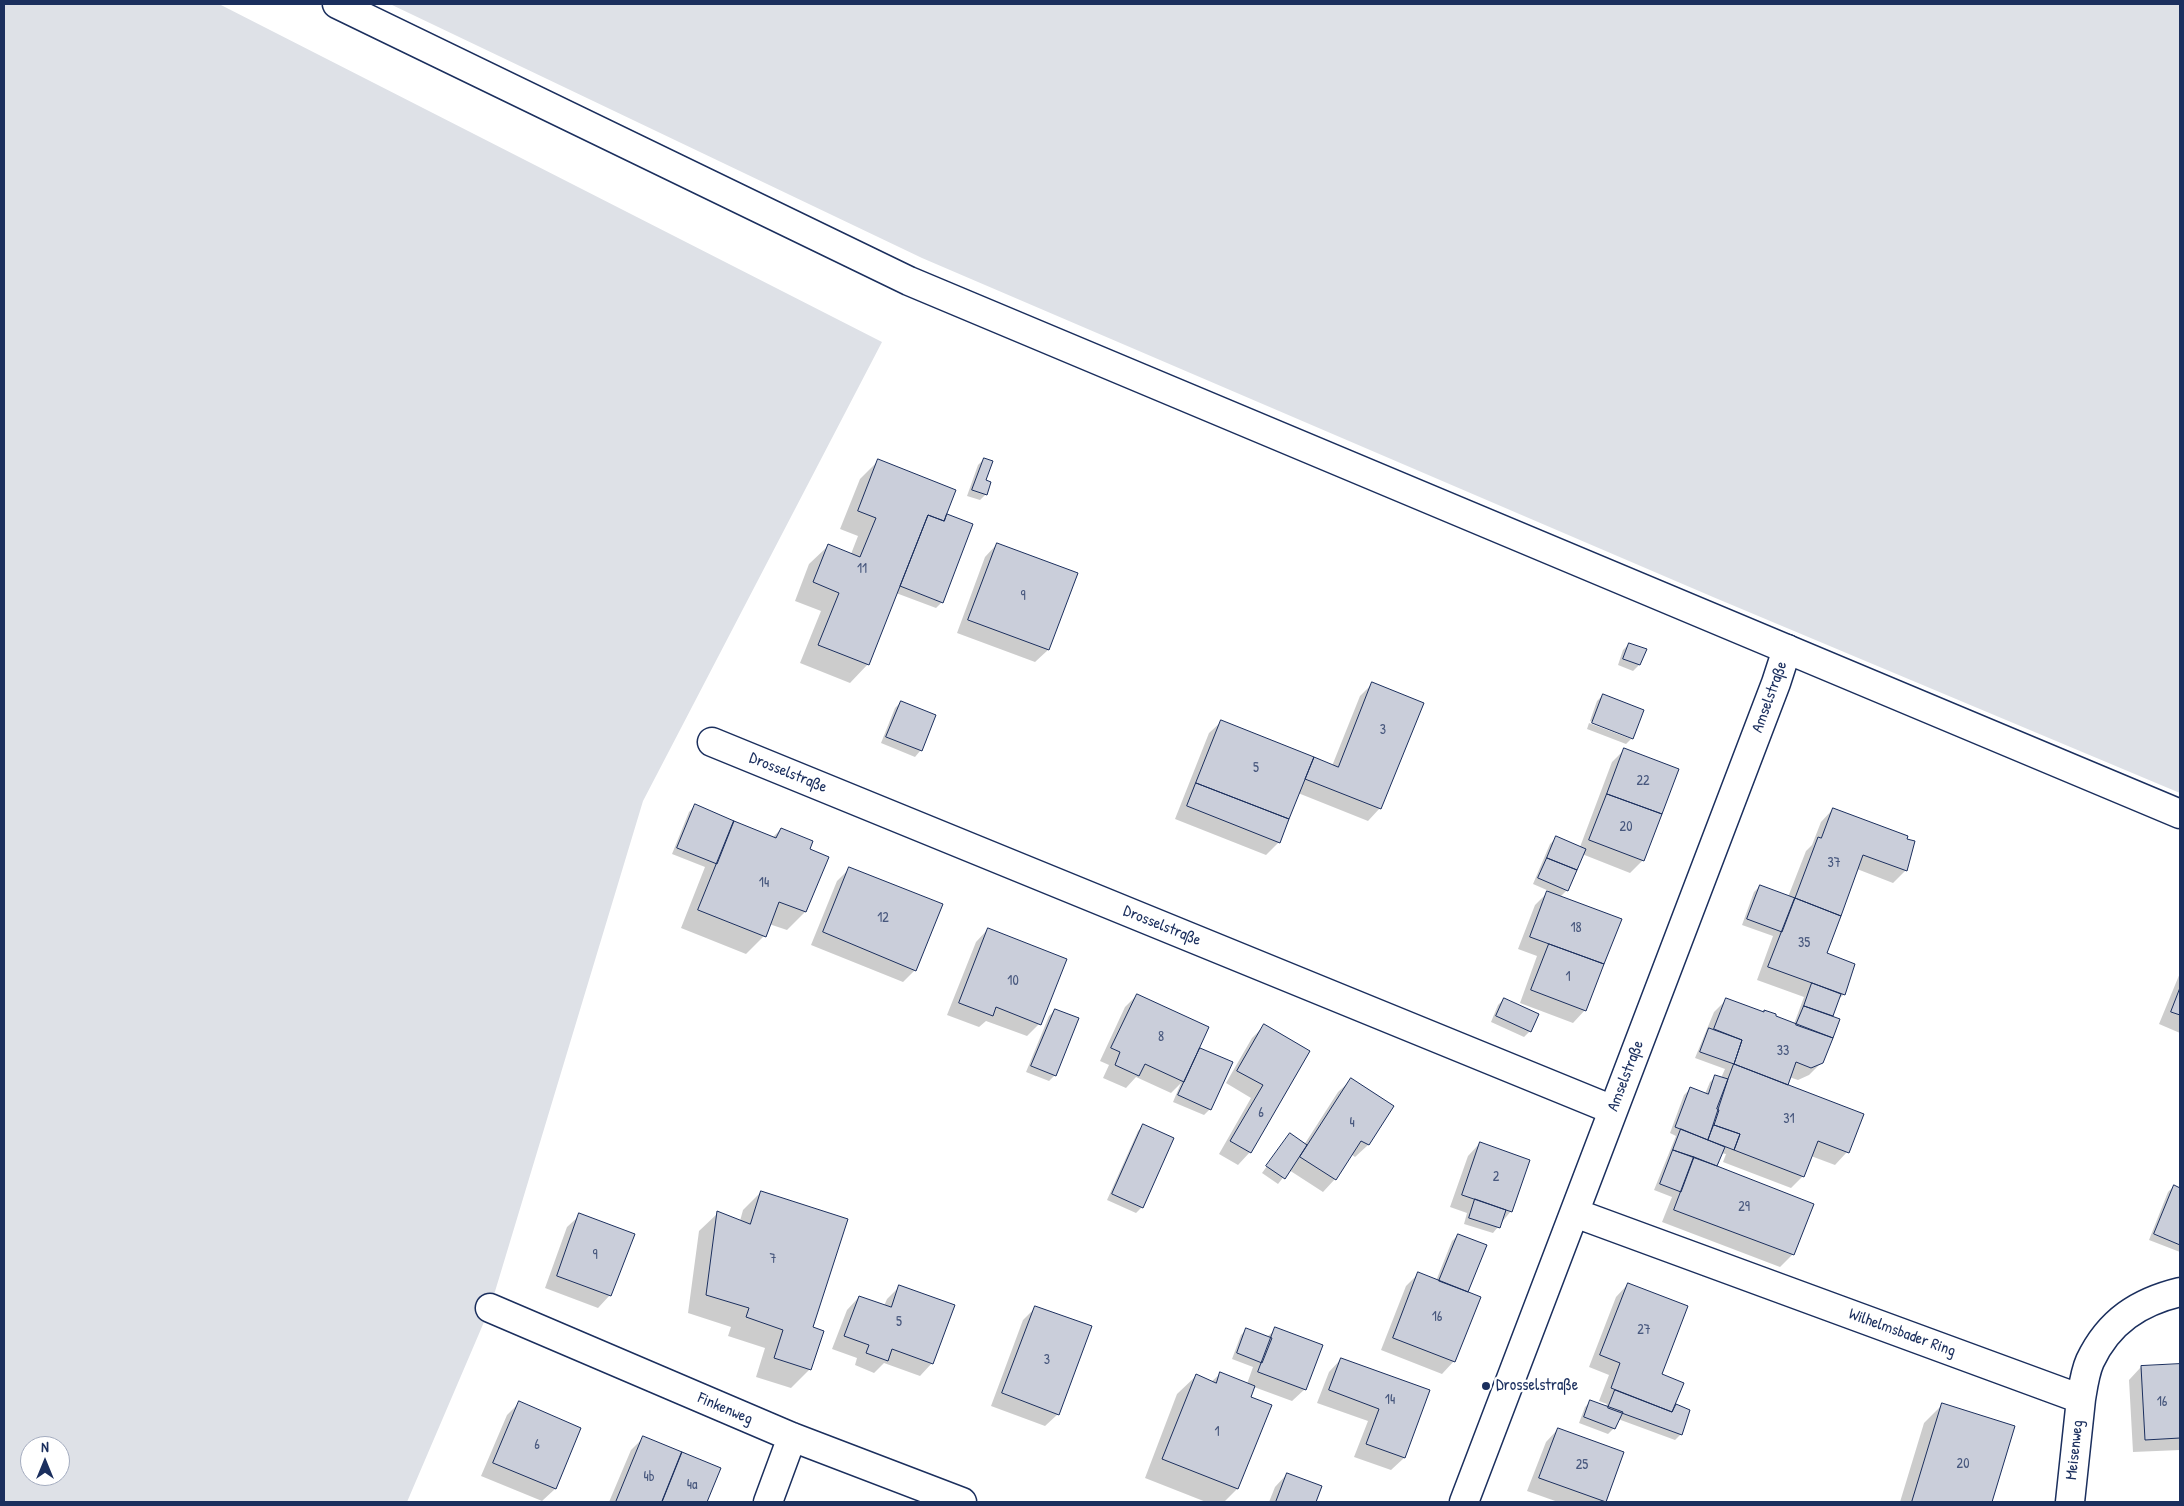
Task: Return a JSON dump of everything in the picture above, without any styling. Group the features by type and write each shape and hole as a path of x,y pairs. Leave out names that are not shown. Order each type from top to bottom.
{"street":[{"path":"337,4 909,280 2180,814"},
{"name":"Amselstraße","path":"1464,1502 1788,649"},
{"name":"Drosselstraße","path":"712,742 1613,1110"},
{"name":"Wilhelmsbader Ring","path":"1575,1213 2081,1399"},
{"path":"2081,1399 2089,1362 2105,1336 2123,1318 2144,1304 2180,1292"},
{"name":"Finkenweg","path":"490,1308 792,1437 962,1502"},
{"name":"Meisenweg","path":"2070,1502 2081,1399"},
{"path":"768,1502 792,1437"}],"shaded area":[{"path":"4,4 219,4 882,342 643,801 490,1308 407,1502 4,1502"},
{"path":"390,4 2180,4 2180,793 1713,597 922,258"}],"building":[{"path":"984,458 993,461 986,480 991,482 987,495 972,490"},
{"path":"878,459 956,490 944,521 928,515 869,665 818,645 839,593 813,582 828,544 860,557 876,518 858,511"},
{"path":"947,514 973,524 943,603 900,586 928,515 944,521"},
{"path":"997,543 1078,573 1049,650 968,620"},
{"path":"1629,643 1647,649 1640,665 1623,659"},
{"path":"1372,682 1424,703 1381,809 1305,779 1314,757 1338,767"},
{"path":"1603,694 1644,710 1633,739 1592,723"},
{"path":"901,701 936,715 922,751 886,737"},
{"path":"1221,720 1314,757 1289,819 1196,783"},
{"path":"1624,748 1679,769 1662,814 1607,794"},
{"path":"1196,783 1289,819 1280,843 1187,806"},
{"path":"1607,794 1662,814 1644,861 1589,840"},
{"path":"695,804 734,821 717,864 677,848"},
{"path":"1833,808 1908,836 1907,839 1915,841 1907,871 1863,855 1841,916 1795,898 1818,837 1821,838"},
{"path":"734,821 776,838 781,828 813,841 810,849 829,857 806,912 779,902 766,937 698,910"},
{"path":"1556,836 1586,849 1577,870 1547,858"},
{"path":"1547,858 1577,870 1568,891 1538,878"},
{"path":"849,867 943,904 916,971 823,932"},
{"path":"1760,885 1795,898 1782,932 1747,919"},
{"path":"1547,891 1622,919 1604,964 1530,937"},
{"path":"1795,898 1841,916 1827,953 1855,964 1845,995 1768,967"},
{"path":"988,928 1067,959 1041,1025 996,1007 993,1016 959,1003"},
{"path":"1549,944 1604,964 1586,1011 1531,990"},
{"path":"1812,983 1841,994 1833,1016 1804,1006"},
{"path":"2180,988 2180,1015 2171,1012"},
{"path":"1137,994 1209,1027 1184,1082 1145,1064 1139,1076 1115,1065 1120,1052 1111,1048"},
{"path":"1504,998 1539,1014 1531,1032 1496,1016"},
{"path":"1726,998 1764,1012 1764,1010 1776,1014 1776,1016 1833,1038 1823,1063 1811,1068 1796,1062 1788,1085 1734,1064 1742,1040 1714,1029"},
{"path":"1804,1006 1840,1019 1833,1038 1796,1025"},
{"path":"1055,1009 1079,1018 1056,1076 1031,1066"},
{"path":"1264,1024 1310,1051 1251,1153 1230,1141 1263,1085 1237,1071"},
{"path":"1709,1028 1742,1040 1734,1064 1700,1052"},
{"path":"1200,1048 1233,1062 1211,1110 1178,1095"},
{"path":"1734,1064 1864,1114 1849,1153 1818,1141 1804,1177 1734,1150 1740,1134 1714,1125 1719,1110 1717,1109"},
{"path":"1715,1075 1728,1079 1708,1140 1675,1127 1690,1087 1708,1094"},
{"path":"1351,1078 1394,1106 1369,1145 1361,1141 1336,1180 1300,1157"},
{"path":"1143,1124 1174,1138 1143,1208 1112,1194"},
{"path":"1714,1125 1740,1134 1734,1150 1708,1140"},
{"path":"1681,1129 1725,1147 1717,1166 1673,1150"},
{"path":"1290,1133 1307,1145 1285,1179 1266,1166"},
{"path":"1480,1142 1530,1160 1512,1212 1462,1195"},
{"path":"1673,1150 1694,1157 1681,1192 1660,1184"},
{"path":"1694,1157 1814,1204 1794,1255 1674,1210"},
{"path":"2174,1185 2180,1188 2180,1245 2154,1234"},
{"path":"761,1191 848,1219 813,1327 824,1331 811,1370 774,1358 783,1330 746,1317 749,1308 706,1295 717,1211 750,1224"},
{"path":"1475,1199 1506,1210 1500,1228 1469,1218"},
{"path":"579,1213 635,1234 611,1296 557,1276"},
{"path":"1458,1234 1487,1245 1468,1292 1439,1281"},
{"path":"1418,1272 1481,1297 1455,1362 1393,1338"},
{"path":"1628,1283 1688,1306 1662,1374 1684,1383 1672,1412 1611,1388 1620,1363 1600,1355"},
{"path":"899,1285 955,1305 933,1364 892,1349 888,1361 866,1353 869,1345 844,1336 859,1296 891,1307"},
{"path":"1035,1306 1092,1326 1059,1415 1002,1393"},
{"path":"1275,1327 1323,1345 1306,1390 1258,1372"},
{"path":"1246,1328 1272,1338 1262,1363 1237,1353"},
{"path":"1341,1358 1430,1390 1405,1458 1366,1444 1379,1409 1329,1390"},
{"path":"2180,1364 2180,1438 2145,1440 2141,1366"},
{"path":"1220,1372 1255,1386 1251,1397 1272,1405 1238,1489 1162,1459 1196,1374 1216,1383"},
{"path":"1615,1390 1672,1412 1676,1404 1690,1410 1682,1435 1608,1408"},
{"path":"1590,1400 1623,1412 1615,1429 1584,1417"},
{"path":"519,1401 581,1428 556,1489 493,1463"},
{"path":"1942,1403 2015,1426 1992,1502 1912,1502"},
{"path":"1558,1428 1624,1452 1606,1502 1539,1478"},
{"path":"643,1436 682,1452 662,1502 616,1502"},
{"path":"682,1452 721,1468 707,1502 662,1502"},
{"path":"1287,1473 1322,1486 1316,1502 1276,1502"}],"place":[{"name":"Drosselstraße","path":"1486,1386"}]}
